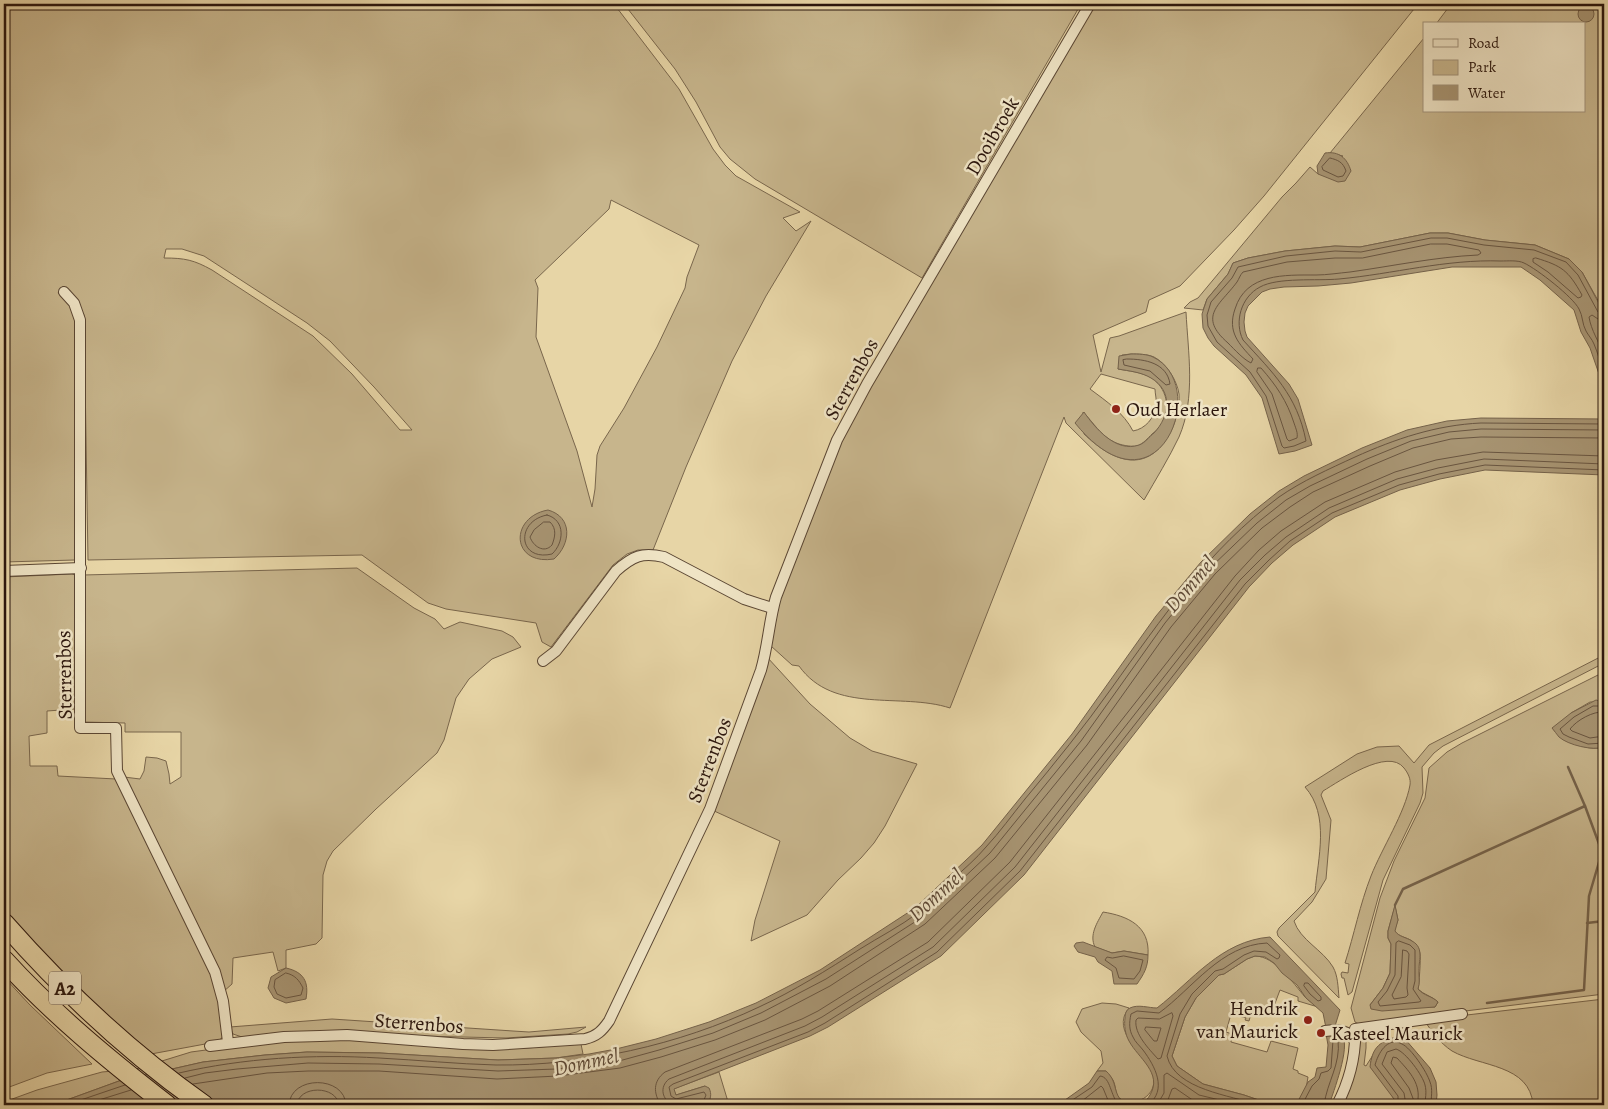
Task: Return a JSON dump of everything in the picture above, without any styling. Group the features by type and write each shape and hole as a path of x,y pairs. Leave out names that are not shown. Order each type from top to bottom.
{"highway":[{"name":"A2","path":"4,923 65,988 131,1048 204,1105"},
{"name":"A2","path":"4,960 48,1006 104,1055 167,1105"}],"street":[{"name":"Dooibroek","path":"925,285 1090,4"},
{"name":"Sterrenbos","path":"64,292 74,303 80,320 80,728 116,728 117,771 214,972 223,1001 228,1042 284,1037 347,1035 494,1045 585,1039 596,1036 603,1030 614,1012 710,809 766,654 772,608 837,440 867,384 925,285"},
{"path":"543,661 556,651 616,571 627,561 638,556 650,554 664,557 744,599 772,608"},
{"path":"4,570 81,568"},
{"path":"1337,1105 1351,1068 1355,1041 1354,1029 1462,1014"},
{"path":"1326,1031 1336,1029 1348,1033 1355,1041"},
{"path":"210,1046 228,1042"}],"green space":[{"path":"4,4 614,4 679,89 713,149 725,165 736,176 800,212 783,218 796,231 811,221 766,296 732,361 686,467 653,550 638,550 627,554 613,565 551,647 542,642 536,623 446,609 428,603 362,555 88,560 84,315 73,297 63,286 58,293 69,304 75,319 75,560 4,562","holes":["611,200 699,245 687,277 685,288 657,347 624,408 600,446 597,455 592,507 577,451 536,337 538,288 535,280 609,209","166,249 182,249 204,256 307,323 330,341 412,430 400,430 352,374 313,336 212,270 189,260 164,258"]},
{"path":"624,4 1081,4 922,278 755,179 730,159 720,147 696,102 675,69"},
{"path":"1095,4 1418,4 1264,196 1180,286 1149,300 1146,312 1093,335 1101,372 1110,338 1186,312 1190,375 1188,407 1179,437 1144,500 1066,423 1064,417 950,708 931,704 849,697 830,691 814,681 799,666 792,665 771,646 780,597 848,423","holes":["1122,355 1151,356 1163,363 1176,383 1179,399 1174,423 1162,445 1152,454 1141,459 1130,460 1107,452 1084,434 1083,412 1105,436 1125,446 1139,445 1163,423 1167,404 1164,392 1157,382 1148,376 1118,369","1101,374 1155,389 1154,414 1142,428 1133,431 1120,413 1090,389"]},
{"path":"1451,4 1604,4 1604,311 1582,272 1569,259 1535,245 1485,240 1448,233 1430,233 1360,247 1335,246 1285,251 1248,258 1233,263 1228,274 1207,299 1203,310 1184,308 1198,298 1282,197 1310,167 1318,174 1343,156 1330,153 1423,39 1423,112 1586,112 1586,22 1438,22"},
{"path":"357,568 414,608 435,619 444,629 460,622 502,631 513,637 521,647 492,659 469,679 456,698 444,740 437,753 333,851 327,861 323,875 322,938 316,944 286,950 286,968 278,971 273,952 233,958 232,984 223,992 124,777 140,779 144,771 146,757 166,761 170,784 181,777 181,732 125,732 125,723 83,722 83,575"},
{"path":"72,574 78,576 75,709 47,711 47,733 29,736 30,766 57,766 58,776 116,779 215,983 225,1030 222,1038 216,1042 151,1054 100,1012 4,917 4,577"},
{"path":"1604,655 1604,663 1443,746 1422,767 1423,793 1420,803 1383,880 1352,992 1348,995 1344,978 1342,978 1341,974 1342,972 1348,973 1349,964 1345,963 1364,897 1371,876 1403,807 1410,781 1404,768 1397,763 1387,761 1364,768 1323,791 1321,795 1331,820 1326,879 1312,902 1294,921 1301,934 1324,955 1335,970 1339,998 1278,936 1277,932 1315,892 1320,851 1320,824 1318,810 1313,798 1305,787 1357,754 1377,747 1399,746 1414,763 1429,745"},
{"path":"767,657 810,704 850,738 872,751 917,764 885,826 861,858 838,880 807,915 751,941 755,920 780,841 712,810"},
{"path":"1604,672 1604,702 1590,702 1571,713 1568,742 1590,748 1604,747 1604,994 1359,1024 1355,1022 1351,1008 1380,898 1394,861 1425,798 1429,768 1447,752","holes":["1395,906 1398,920 1394,931 1398,935 1412,941 1420,952 1418,989 1438,1002 1435,1007 1370,1005 1383,988 1390,973 1391,944 1388,938 1388,931"]},
{"path":"1103,912 1121,916 1136,924 1145,937 1148,945 1148,955 1124,951 1112,953 1095,947 1093,934"},
{"path":"1255,956 1270,960 1305,997 1318,1007 1298,1001 1298,997 1280,990 1271,1014 1252,1010 1249,1021 1245,1020 1246,1018 1231,1014 1226,1032 1232,1034 1231,1042 1267,1052 1271,1041 1298,1048 1293,1069 1308,1077 1306,1089 1296,1105 1273,1105 1203,1084 1177,1066 1172,1056 1185,1017 1196,998 1219,975"},
{"path":"4,977 30,1005 92,1064 47,1073 4,1089"},
{"path":"1604,999 1604,1105 1533,1105 1530,1092 1523,1082 1513,1074 1452,1051 1436,1037 1424,1020"},
{"path":"1102,1003 1116,1004 1129,1008 1124,1017 1123,1026 1131,1043 1153,1075 1154,1082 1149,1094 1137,1101 1125,1101 1119,1098 1113,1080 1106,1071 1097,1071 1103,1063 1101,1051 1081,1032 1076,1022 1082,1009"},
{"path":"332,1019 529,1032 586,1027 568,1034 506,1038 419,1036 242,1037 233,1034 230,1027"},
{"path":"1363,1036 1366,1038 1364,1065 1366,1066 1373,1055 1371,1062 1394,1099 1392,1105 1339,1105"},
{"path":"319,1039 411,1042 493,1048 581,1044 583,1054 556,1058 498,1060 380,1053 307,1052 265,1055 203,1062 119,1081 53,1105 4,1105 4,1102 37,1090 102,1072 136,1069 191,1052 243,1045"},
{"path":"719,1072 729,1105 706,1105 709,1102 705,1086 676,1095 673,1089"},
{"path":"313,1102 341,1103 343,1105 284,1105"}],"water":[{"path":"1586,6 1594,14 1586,22 1578,14"},
{"path":"1325,153 1338,154 1345,159 1351,171 1345,181 1338,182 1318,174 1317,166"},
{"path":"1430,233 1448,233 1485,240 1535,245 1569,259 1582,272 1603,311 1604,381 1599,374 1590,348 1581,332 1574,310 1540,280 1521,267 1452,267 1351,283 1270,289 1262,292 1248,306 1245,313 1245,331 1247,337 1289,384 1298,399 1312,445 1279,454 1262,398 1246,375 1214,346 1203,328 1202,314 1207,299 1228,274 1233,263 1248,258 1285,251 1335,246 1360,247"},
{"path":"1131,354 1153,357 1170,372 1177,393 1176,417 1167,439 1152,454 1130,460 1105,451 1075,423 1084,412 1100,432 1114,442 1130,447 1141,444 1154,433 1166,412 1166,397 1158,383 1151,378 1139,373 1118,369 1119,356"},
{"name":"Dommel","path":"1481,418 1604,419 1604,475 1485,470 1440,479 1400,490 1335,517 1293,545 1249,587 1024,875 941,956 828,1027 810,1036 674,1089 676,1095 705,1086 709,1088 711,1092 706,1105 343,1105 341,1103 313,1102 284,1105 53,1105 119,1081 203,1062 265,1055 307,1052 380,1053 498,1060 556,1058 589,1054 656,1039 709,1022 756,1003 820,970 915,908 982,845 1072,734 1156,616 1201,562 1250,514 1279,491 1304,476 1362,448 1407,430 1447,421"},
{"path":"548,510 562,518 567,532 566,539 560,553 554,559 540,559 529,555 523,548 520,540 521,530 526,522 535,514"},
{"path":"1596,700 1604,702 1604,747 1581,746 1559,737 1552,728 1571,713"},
{"path":"1395,905 1398,920 1395,931 1418,947 1420,955 1418,989 1438,1002 1435,1007 1382,1011 1371,1009 1370,1005 1383,988 1390,973 1391,944 1388,938 1388,931"},
{"path":"1270,937 1340,1010 1335,1026 1326,1028 1323,1013 1306,998 1297,985 1282,973 1274,963 1265,957 1255,956 1219,975 1196,998 1185,1017 1172,1056 1177,1066 1203,1084 1273,1105 1134,1105 1144,1102 1150,1095 1153,1080 1148,1066 1129,1041 1125,1030 1128,1010 1136,1006 1157,1008 1222,954 1253,940"},
{"path":"1083,942 1112,953 1124,951 1148,955 1142,977 1137,984 1114,984 1112,971 1098,962 1095,957 1078,952 1074,946 1076,943"},
{"path":"286,968 297,972 304,979 307,988 306,999 286,1003 274,998 268,988 271,977"},
{"path":"1326,1034 1341,1035 1344,1041 1343,1059 1329,1105 1296,1105 1308,1082 1315,1077 1317,1068 1326,1067 1328,1045"},
{"path":"1396,1037 1405,1039 1430,1068 1436,1082 1436,1105 1392,1105 1394,1099 1370,1067 1372,1055 1377,1047 1385,1041"},
{"path":"1097,1071 1106,1071 1121,1099 1133,1105 1058,1105 1089,1083"}],"waterway":[{"path":"1568,767 1585,806"},
{"path":"1395,905 1403,889 1585,806 1602,852 1589,896 1584,990 1487,1003"},
{"path":"1587,923 1604,921"}],"place":[{"name":"Oud Herlaer","path":"1116,409"},
{"name":"Hendrik van Maurick","path":"1308,1020"},
{"name":"Kasteel Maurick","path":"1321,1033"}]}
